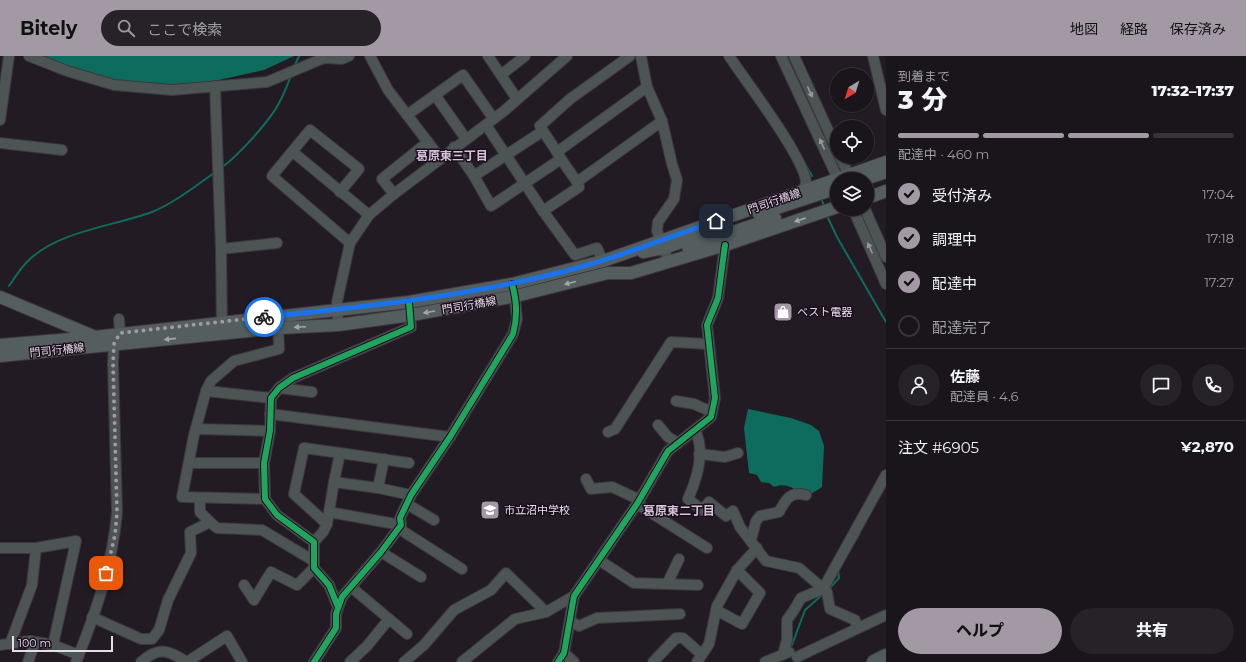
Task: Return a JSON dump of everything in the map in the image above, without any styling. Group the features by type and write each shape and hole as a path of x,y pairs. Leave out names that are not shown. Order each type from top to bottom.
{"highway":[{"path":"874,662 886,656"}],"main road":[{"name":"門司行橋線","path":"860,172 886,162"},
{"path":"874,176 886,172"},
{"path":"874,185 886,181"},
{"name":"門司行橋線","path":"0,356 278,328 338,325 411,315 516,296 608,274 631,273 665,251 803,190 830,182"},
{"path":"665,251 830,191"},
{"path":"874,195 886,191"},
{"path":"744,223 830,199"},
{"name":"門司行橋線","path":"0,345 95,337 120,333 409,302 512,284 602,261 665,251 725,245 830,209"},
{"name":"門司行橋線","path":"0,297 114,344"},
{"path":"52,340 54,328 53,319"}],"street":[{"path":"0,120 9,56"},
{"path":"29,56 67,71 114,86 172,90 267,82 324,58 342,59 349,56"},
{"path":"370,56 388,90 440,158"},
{"path":"488,56 517,99"},
{"path":"500,75 525,56"},
{"path":"338,325 336,310 350,243 369,215 454,147 489,122 566,56"},
{"path":"543,211 579,187 540,126 570,100 630,56"},
{"path":"640,56 647,87 662,121 677,180 674,199 658,222 657,230 665,251"},
{"path":"729,56 795,155 804,174 806,185 803,190"},
{"path":"781,56 841,172"},
{"path":"794,56 830,135"},
{"path":"873,56 886,110"},
{"path":"407,115 463,75 506,155 543,211 575,255 597,248 602,261"},
{"path":"215,86 221,249 222,334"},
{"path":"454,147 474,176 491,206 524,183 647,87"},
{"path":"435,95 466,139"},
{"path":"577,182 662,121"},
{"path":"340,192 359,169 310,130 272,176 350,243"},
{"path":"474,176 543,131"},
{"path":"394,194 382,179 428,142"},
{"path":"0,143 62,150"},
{"path":"293,152 369,215"},
{"path":"856,216 886,284"},
{"path":"867,216 886,256"},
{"path":"221,249 277,243"},
{"path":"462,662 515,619 546,612 574,596 638,502 668,451 711,417 714,398 707,325 718,298 725,245"},
{"path":"314,662 336,628 338,607 342,598 381,552 399,527 400,518 409,500 450,437 513,334 517,319 516,296 512,284"},
{"path":"314,542 276,514 264,499 264,463 270,431 271,398 279,388 293,378 411,327 409,302"},
{"path":"264,499 182,498 196,430 206,391 211,381 234,361 280,349 278,316"},
{"path":"0,645 35,642 52,645 78,658 110,560 117,512 113,363 114,344 120,333 119,319"},
{"path":"608,432 615,429 671,342 709,344"},
{"path":"279,388 312,392"},
{"path":"206,391 271,398"},
{"path":"676,401 694,404 712,412"},
{"path":"270,414 450,437"},
{"path":"658,425 668,437 678,443"},
{"path":"196,430 270,431"},
{"path":"694,430 698,437 698,477 688,499 702,510 709,502 726,516 733,511 737,517 740,527 766,561 799,568 827,592 830,609 855,620 857,628"},
{"path":"327,524 294,494 304,448 409,463"},
{"path":"244,585 254,600 271,572 297,585 314,565 314,542 324,532 327,524 340,453"},
{"path":"699,454 725,457 738,453"},
{"path":"378,488 384,459"},
{"path":"189,463 264,463"},
{"path":"783,654 787,640 787,620 801,598 823,588 833,568 869,508 886,475"},
{"path":"586,479 591,489 612,487 638,502 707,548"},
{"path":"334,482 378,488 409,500 434,520"},
{"path":"653,662 676,638 683,638 699,658 709,644 716,610 754,544 756,521 760,516 779,512 787,497 793,494 806,495"},
{"path":"200,498 200,512 217,528 262,530 314,565 329,584 338,607"},
{"path":"329,512 399,527 462,569"},
{"path":"92,617 141,639 152,639 159,630 168,600 192,552 190,532 210,522"},
{"path":"0,548 36,548 76,541 52,645"},
{"path":"10,644 32,585 36,548"},
{"path":"381,552 421,577"},
{"path":"667,584 679,558"},
{"path":"599,560 634,582 698,585"},
{"path":"716,610 742,624 760,593 738,570"},
{"path":"404,662 424,645 454,610 491,590 506,573 546,612"},
{"path":"351,587 407,634"},
{"path":"558,662 564,652 574,596"},
{"path":"570,621 579,626 597,618 680,614"},
{"path":"765,662 790,652 798,659 857,628 886,615"},
{"path":"350,662 367,646 389,619"},
{"path":"141,662 150,653 164,651 187,662 227,636 242,662"},
{"path":"28,662 35,642"},
{"path":"564,652 574,662"}],"shaded area":[{"path":"35,56 294,56 264,70 214,81 168,86 114,80"},
{"path":"748,409 791,418 811,425 819,431 824,446 822,487 811,494 794,492 793,488 788,486 782,485 774,487 769,483 761,482 757,475 749,473 744,428"}],"waterway":[{"path":"295,65 299,56"},
{"path":"221,168 245,147 276,109 290,78"},
{"path":"788,134 812,176"},
{"path":"9,286 30,259 56,242 88,230 152,212 176,199 214,173"},
{"path":"821,197 824,207"},
{"path":"828,218 837,237 886,322"},
{"path":"854,543 860,533"},
{"path":"828,590 839,578 838,570"},
{"path":"792,645 805,610 823,594"}],"cycle path":[{"path":"558,662 564,653 574,596 637,504 668,451 711,417 715,398 707,325 718,298 725,245"},
{"path":"314,662 336,628 336,614 342,597 381,552 401,525 400,518 411,495 450,437 513,334 516,321 516,309 512,284"},
{"path":"338,607 329,585 314,568 314,542 277,515 265,499 264,463 270,431 271,398 279,388 293,378 411,327 409,302"}],"way so far":[{"path":"106,573 115,535 117,512 113,363 114,344 120,333 264,317"}],"place":[{"name":"ベスト電器","path":"783,312"},
{"name":"市立沼中学校","path":"490,510"}],"district":[{"name":"葛原東三丁目","path":"452,156"},
{"name":"葛原東二丁目","path":"679,511"}],"route":[{"path":"264,317 409,302 512,284 560,273 602,261 716,221"}]}
